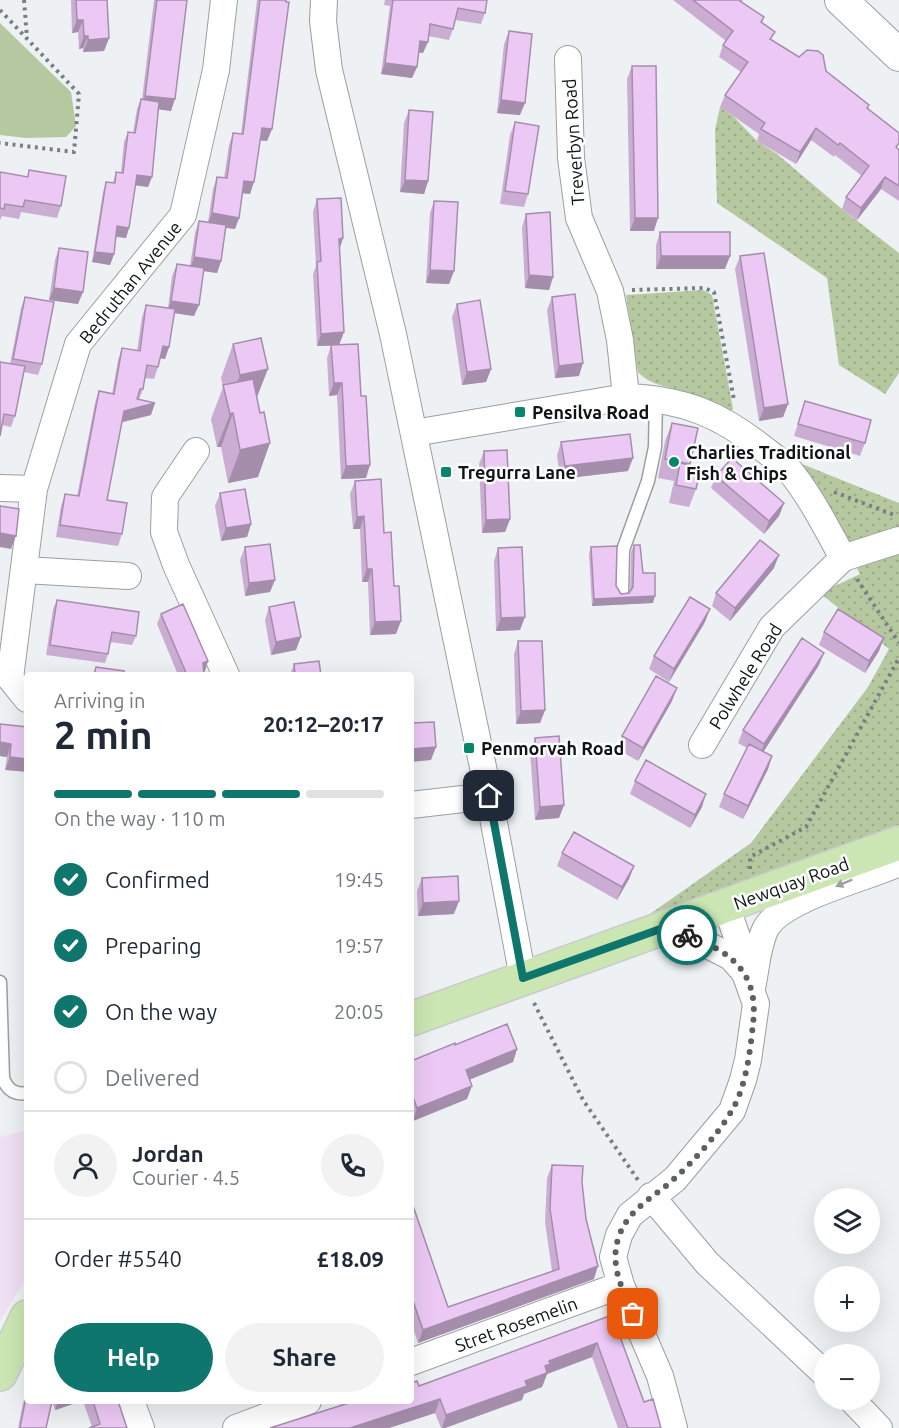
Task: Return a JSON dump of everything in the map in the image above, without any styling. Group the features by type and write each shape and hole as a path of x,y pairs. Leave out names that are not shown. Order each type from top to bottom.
{"highway":[{"name":"Newquay Road","path":"414,1018 899,843"},
{"path":"4,1355 24,1322"}],"street":[{"name":"Bedruthan Avenue","path":"24,695 10,678 34,489 78,344 183,215 216,70 224,0"},
{"path":"324,0 323,21 329,70 393,334 489,796 523,978"},
{"path":"841,0 899,55"},
{"name":"Treverbyn Road","path":"568,59 571,158 579,218 610,291 620,340 626,397"},
{"path":"414,433 626,397 656,398 702,410 732,425 788,468 802,487 843,558 899,540"},
{"path":"196,451 165,496 164,532 176,565 225,672"},
{"path":"0,488 34,489"},
{"name":"Polwhele Road","path":"702,745 772,627 843,558"},
{"path":"24,570 128,576"},
{"path":"414,804 489,796"},
{"path":"748,981 766,929 782,913 800,901 899,863"},
{"path":"738,902 760,949"},
{"path":"674,1428 660,1376 621,1285 614,1257 619,1235 630,1215 675,1179 732,1111 743,1080 756,1004 748,981 742,951 738,902"},
{"path":"666,927 690,936 731,957 748,981"},
{"path":"651,1196 707,1263 814,1364"},
{"name":"Stret Rosemelin","path":"414,1359 621,1285"},
{"path":"132,1404 141,1428"},
{"path":"236,1428 300,1404"},
{"path":"862,1410 879,1428"}],"lane":[{"path":"622,593 623,550 648,481 655,447 656,398"},
{"path":"0,982 3,1078 10,1090 24,1093"}],"path":[{"path":"24,0 27,38"},
{"path":"0,10 79,94 74,152 0,143"},
{"path":"610,291 704,288 714,292 736,411 732,425"},
{"path":"823,488 899,517"},
{"path":"843,558 899,643"},
{"path":"738,902 750,857 806,827 899,658"},
{"path":"523,978 583,1100 633,1175 651,1196"}],"shaded area":[{"path":"24,1131 24,1281 0,1321 0,1137"}],"green space":[{"path":"0,23 71,92 76,126 66,137 26,138 0,135"},
{"path":"720,107 733,116 757,141 777,154 899,253 899,373 885,394 839,365 827,278 717,203 715,130"},
{"path":"703,290 712,295 733,409 729,412 697,396 654,383 638,372 626,295"},
{"path":"802,464 899,503 899,833 620,935 751,843 868,687 889,649 820,593 860,574"}],"building":[{"path":"76,0 107,0 109,38 88,40 88,36 84,36 83,20 77,20"},
{"path":"157,0 187,0 175,99 145,96"},
{"path":"260,0 289,2 272,129 262,128 254,182 244,181 239,218 212,213 217,177 227,178 233,133 243,134"},
{"path":"393,0 487,0 485,13 458,8 453,29 430,24 428,42 420,41 417,67 385,63"},
{"path":"693,0 740,0 764,17 761,22 775,32 770,39 799,57 807,50 818,51 823,55 826,71 869,105 867,108 899,133 899,143 896,147 899,150 899,186 885,177 861,208 846,197 869,166 840,143 838,145 816,128 800,152 761,129 765,123 725,95 748,62 723,45 733,31"},
{"path":"509,31 532,34 525,103 501,100"},
{"path":"632,66 656,66 658,218 635,218"},
{"path":"141,99 159,102 152,177 137,175 129,228 117,226 114,254 95,252 106,182 115,183 116,172 123,173 128,132 135,133"},
{"path":"409,110 433,112 428,181 405,180"},
{"path":"515,122 539,126 528,194 505,191"},
{"path":"29,170 66,176 61,206 25,200 23,207 5,204 4,209 0,208 0,172 28,177"},
{"path":"341,198 343,238 339,239 344,332 321,334 317,262 321,261 317,199"},
{"path":"434,201 458,202 454,271 430,270"},
{"path":"550,212 553,277 529,275 526,214"},
{"path":"199,221 226,225 221,261 194,257"},
{"path":"660,232 730,232 730,256 661,256"},
{"path":"59,248 88,252 83,292 54,288"},
{"path":"764,253 788,404 764,408 740,256"},
{"path":"177,264 204,268 199,305 171,301"},
{"path":"575,294 583,363 559,366 552,297"},
{"path":"25,297 54,302 42,364 13,359"},
{"path":"480,300 491,369 467,372 457,304"},
{"path":"146,305 175,309 169,347 163,346 158,367 147,365 143,389 140,389 137,399 155,403 124,411 107,500 127,503 122,534 60,525 65,494 79,496 99,391 114,394 122,348 140,351"},
{"path":"261,338 268,369 240,375 233,344"},
{"path":"358,344 361,396 366,396 370,465 346,466 342,383 334,383 331,345"},
{"path":"0,362 25,366 15,416 4,414 0,436"},
{"path":"253,379 260,413 264,412 270,443 240,450 233,413 230,414 223,385"},
{"path":"805,401 871,420 865,443 798,424"},
{"path":"672,423 698,428 690,464 665,459"},
{"path":"630,434 633,458 565,466 561,442"},
{"path":"507,450 510,519 486,520 484,451"},
{"path":"732,458 784,503 769,521 716,476"},
{"path":"680,463 701,467 696,489 676,485"},
{"path":"381,479 384,533 391,532 394,586 399,586 401,621 375,622 372,569 367,569 364,516 357,517 355,481"},
{"path":"245,489 251,524 226,528 220,493"},
{"path":"0,506 19,509 16,536 0,533"},
{"path":"760,540 779,555 735,608 716,593"},
{"path":"270,544 275,580 249,583 245,547"},
{"path":"634,545 640,545 643,573 655,573 655,596 594,599 591,547 617,546 616,586 621,594 629,593 633,587"},
{"path":"522,547 525,617 501,618 498,548"},
{"path":"690,597 710,609 674,669 654,656"},
{"path":"57,600 139,612 136,636 112,632 108,654 50,645"},
{"path":"294,602 301,637 276,642 269,607"},
{"path":"183,604 208,661 203,663 204,672 186,672 161,614"},
{"path":"838,609 884,638 869,661 824,632"},
{"path":"802,638 824,653 764,744 743,730"},
{"path":"518,641 542,641 545,710 521,711"},
{"path":"319,661 321,672 295,672 294,664"},
{"path":"96,667 124,671 124,672 95,672"},
{"path":"656,676 677,688 643,748 622,736"},
{"path":"434,722 436,747 414,749 414,723"},
{"path":"0,724 24,727 24,759 10,757 11,744 0,742"},
{"path":"559,736 564,805 540,807 535,738"},
{"path":"749,744 772,756 748,806 724,794"},
{"path":"646,760 706,794 695,815 635,781"},
{"path":"574,832 634,866 622,887 562,853"},
{"path":"458,876 459,901 423,903 422,878"},
{"path":"507,1024 517,1049 466,1070 472,1086 417,1108 414,1100 414,1060 455,1043 455,1045"},
{"path":"552,1165 583,1166 582,1182 586,1219 598,1266 423,1330 414,1304 414,1209 448,1307 559,1269 550,1209"},
{"path":"612,1315 644,1402 653,1399 661,1428 628,1428 597,1343 549,1361 550,1364 545,1366 547,1373 525,1381 527,1386 446,1415 440,1399 350,1428 270,1428 346,1404 414,1404 414,1382 417,1381 419,1386"},
{"path":"25,1404 51,1404 46,1428 20,1428"},
{"path":"94,1404 119,1404 127,1428 89,1428 100,1424"}],"way so far":[{"path":"633,1314 621,1285 614,1257 619,1235 630,1215 675,1179 732,1111 743,1080 752,1035 756,1004 746,973 731,957 687,935"}],"place":[{"name":"Pensilva Road","path":"520,412"},
{"name":"Charlies Traditional Fish & Chips","path":"674,462"},
{"name":"Tregurra Lane","path":"446,472"},
{"name":"Penmorvah Road","path":"469,748"}],"route":[{"path":"489,796 523,978 666,927 687,935"}]}
